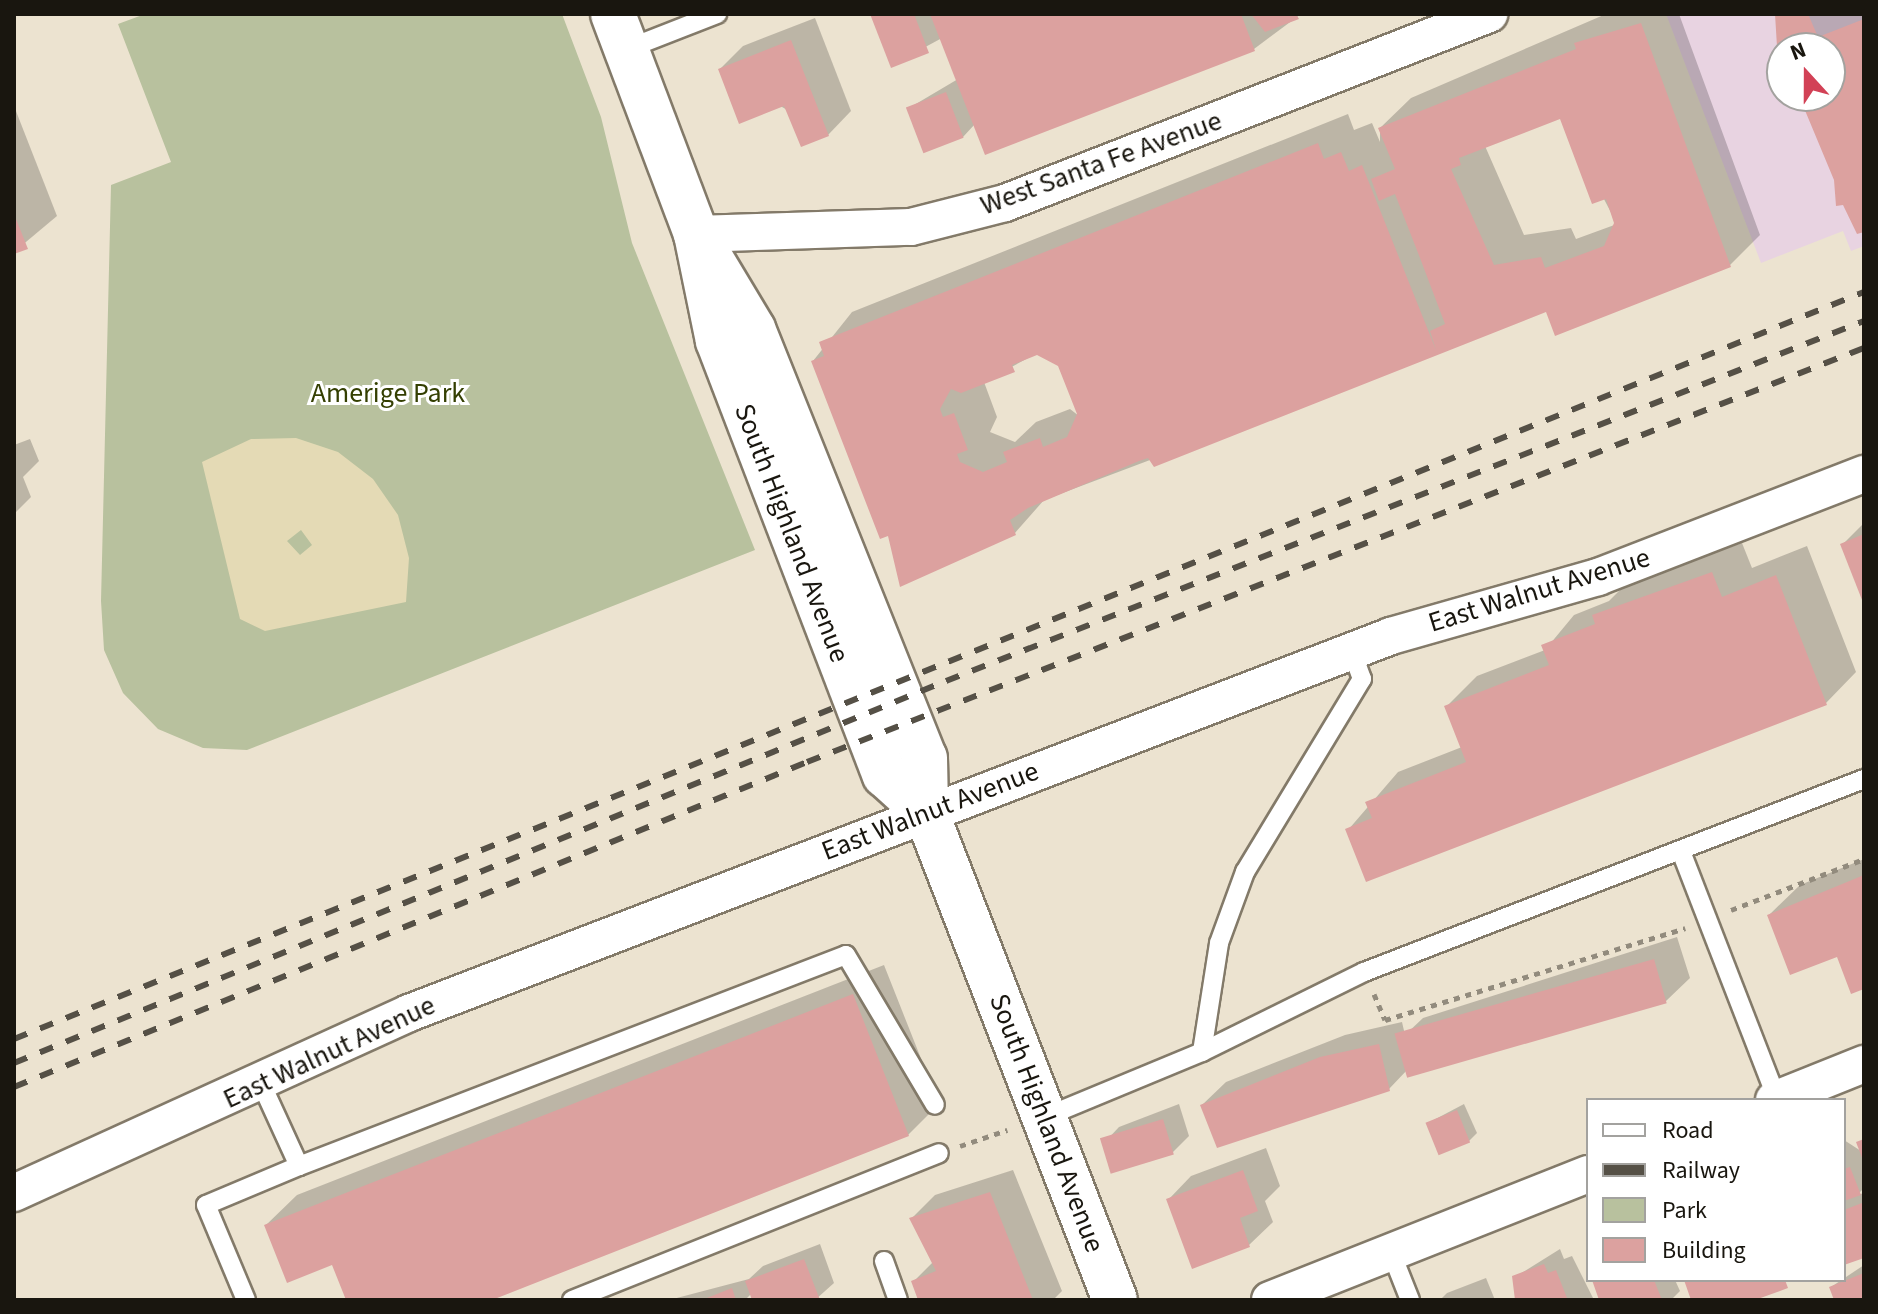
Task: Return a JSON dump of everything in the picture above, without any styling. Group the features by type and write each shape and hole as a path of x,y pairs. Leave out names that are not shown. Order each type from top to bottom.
{"street":[{"name":"West Santa Fe Avenue","path":"696,234 911,227 1005,203 1489,14"},
{"name":"South Highland Avenue","path":"620,32 696,234 753,329 925,758 926,812 1115,1300"},
{"name":"East Walnut Avenue","path":"14,1193 409,1013 926,812 1352,651 1598,577 1864,474"},
{"path":"1779,1098 1864,1064"},
{"path":"1270,1300 1586,1175"}],"lane":[{"path":"620,32 717,14"},
{"path":"1202,1052 1219,943 1245,872 1362,679 1352,651"},
{"path":"1045,1117 1202,1052 1364,972 1682,854 1864,779"},
{"path":"1682,854 1776,1098"},
{"path":"246,1300 206,1205 299,1166 846,955 935,1105"},
{"path":"261,1083 299,1166"},
{"path":"572,1300 939,1153"},
{"path":"1391,1252 1410,1300"},
{"path":"884,1261 898,1300"}],"path":[{"path":"1364,972 1385,1020 1709,919 1864,859"}],"shaded area":[{"path":"1666,14 1864,14 1864,246 1851,251 1843,231 1761,263"}],"green space":[{"name":"Amerige Park","path":"145,14 562,14 601,117 632,243 755,550 247,750 203,748 158,729 123,693 104,650 101,601 111,185 171,162 118,24"}],"sand":[{"path":"296,438 338,452 373,479 398,515 409,558 406,602 265,631 240,619 202,462 251,439","holes":["301,530 312,545 300,555 287,541"]}],"building":[{"path":"870,14 914,14 929,53 891,68"},
{"path":"930,14 1241,14 1255,51 985,155"},
{"path":"1251,14 1296,14 1299,19 1265,32"},
{"path":"1775,14 1808,14 1816,32 1776,32"},
{"path":"1864,19 1864,232 1857,234 1843,205 1836,206 1834,180 1806,112 1846,112 1846,32 1831,32"},
{"path":"1641,23 1731,267 1555,336 1546,312 1154,467 1148,458 1139,461 1028,508 1010,520 1016,535 900,587 888,536 880,539 811,361 824,356 819,342 1318,143 1324,159 1341,152 1349,171 1362,165 1436,350 1430,331 1445,324 1420,258 1395,194 1379,201 1371,179 1395,169 1378,128 1576,49 1574,43","holes":["1560,119 1592,204 1606,199 1614,223 1604,246 1545,268 1541,257 1494,265 1451,169 1461,165 1459,158","1037,355 1058,366 1077,414 1067,437 1043,447 1040,438 1003,452 1007,462 983,472 960,462 957,454 968,450 954,413 943,417 940,409 951,389 961,393 1015,372 1012,365"]},
{"path":"791,40 829,136 801,147 784,106 739,124 718,69"},
{"path":"946,92 964,138 923,153 906,107"},
{"path":"14,214 28,249 14,254"},
{"path":"1864,534 1864,605 1840,544"},
{"path":"1712,572 1722,597 1776,575 1827,705 1366,882 1345,829 1372,818 1365,802 1466,762 1444,706 1549,665 1541,645 1595,624 1592,615"},
{"path":"1864,875 1864,989 1851,994 1837,957 1790,975 1767,915"},
{"path":"1654,959 1667,1003 1407,1078 1394,1033"},
{"path":"853,994 909,1136 492,1300 346,1300 332,1265 287,1283 264,1225"},
{"path":"1379,1044 1390,1091 1217,1148 1200,1105 1320,1057"},
{"path":"1457,1110 1470,1142 1439,1155 1425,1123"},
{"path":"1163,1119 1174,1154 1111,1174 1100,1138"},
{"path":"1864,1139 1864,1163 1856,1142"},
{"path":"1850,1167 1861,1195 1846,1200 1846,1168"},
{"path":"1243,1170 1258,1211 1240,1218 1250,1247 1192,1269 1166,1199"},
{"path":"990,1192 1033,1300 918,1300 911,1281 936,1271 909,1218"},
{"path":"1862,1203 1864,1258 1846,1264 1846,1209"},
{"path":"804,1259 820,1300 752,1300 745,1281"},
{"path":"1544,1264 1548,1273 1556,1270 1567,1298 1576,1300 1515,1300 1512,1276"},
{"path":"1864,1273 1864,1300 1834,1300 1829,1287"},
{"path":"1593,1282 1655,1282 1662,1300 1599,1300"},
{"path":"1685,1282 1786,1282 1788,1288 1755,1300 1691,1300"},
{"path":"732,1288 736,1300 702,1300"}],"railway":[{"path":"14,1039 1864,292"},
{"path":"14,1063 946,681 1864,321"},
{"path":"14,1087 807,762 1864,348"}]}
